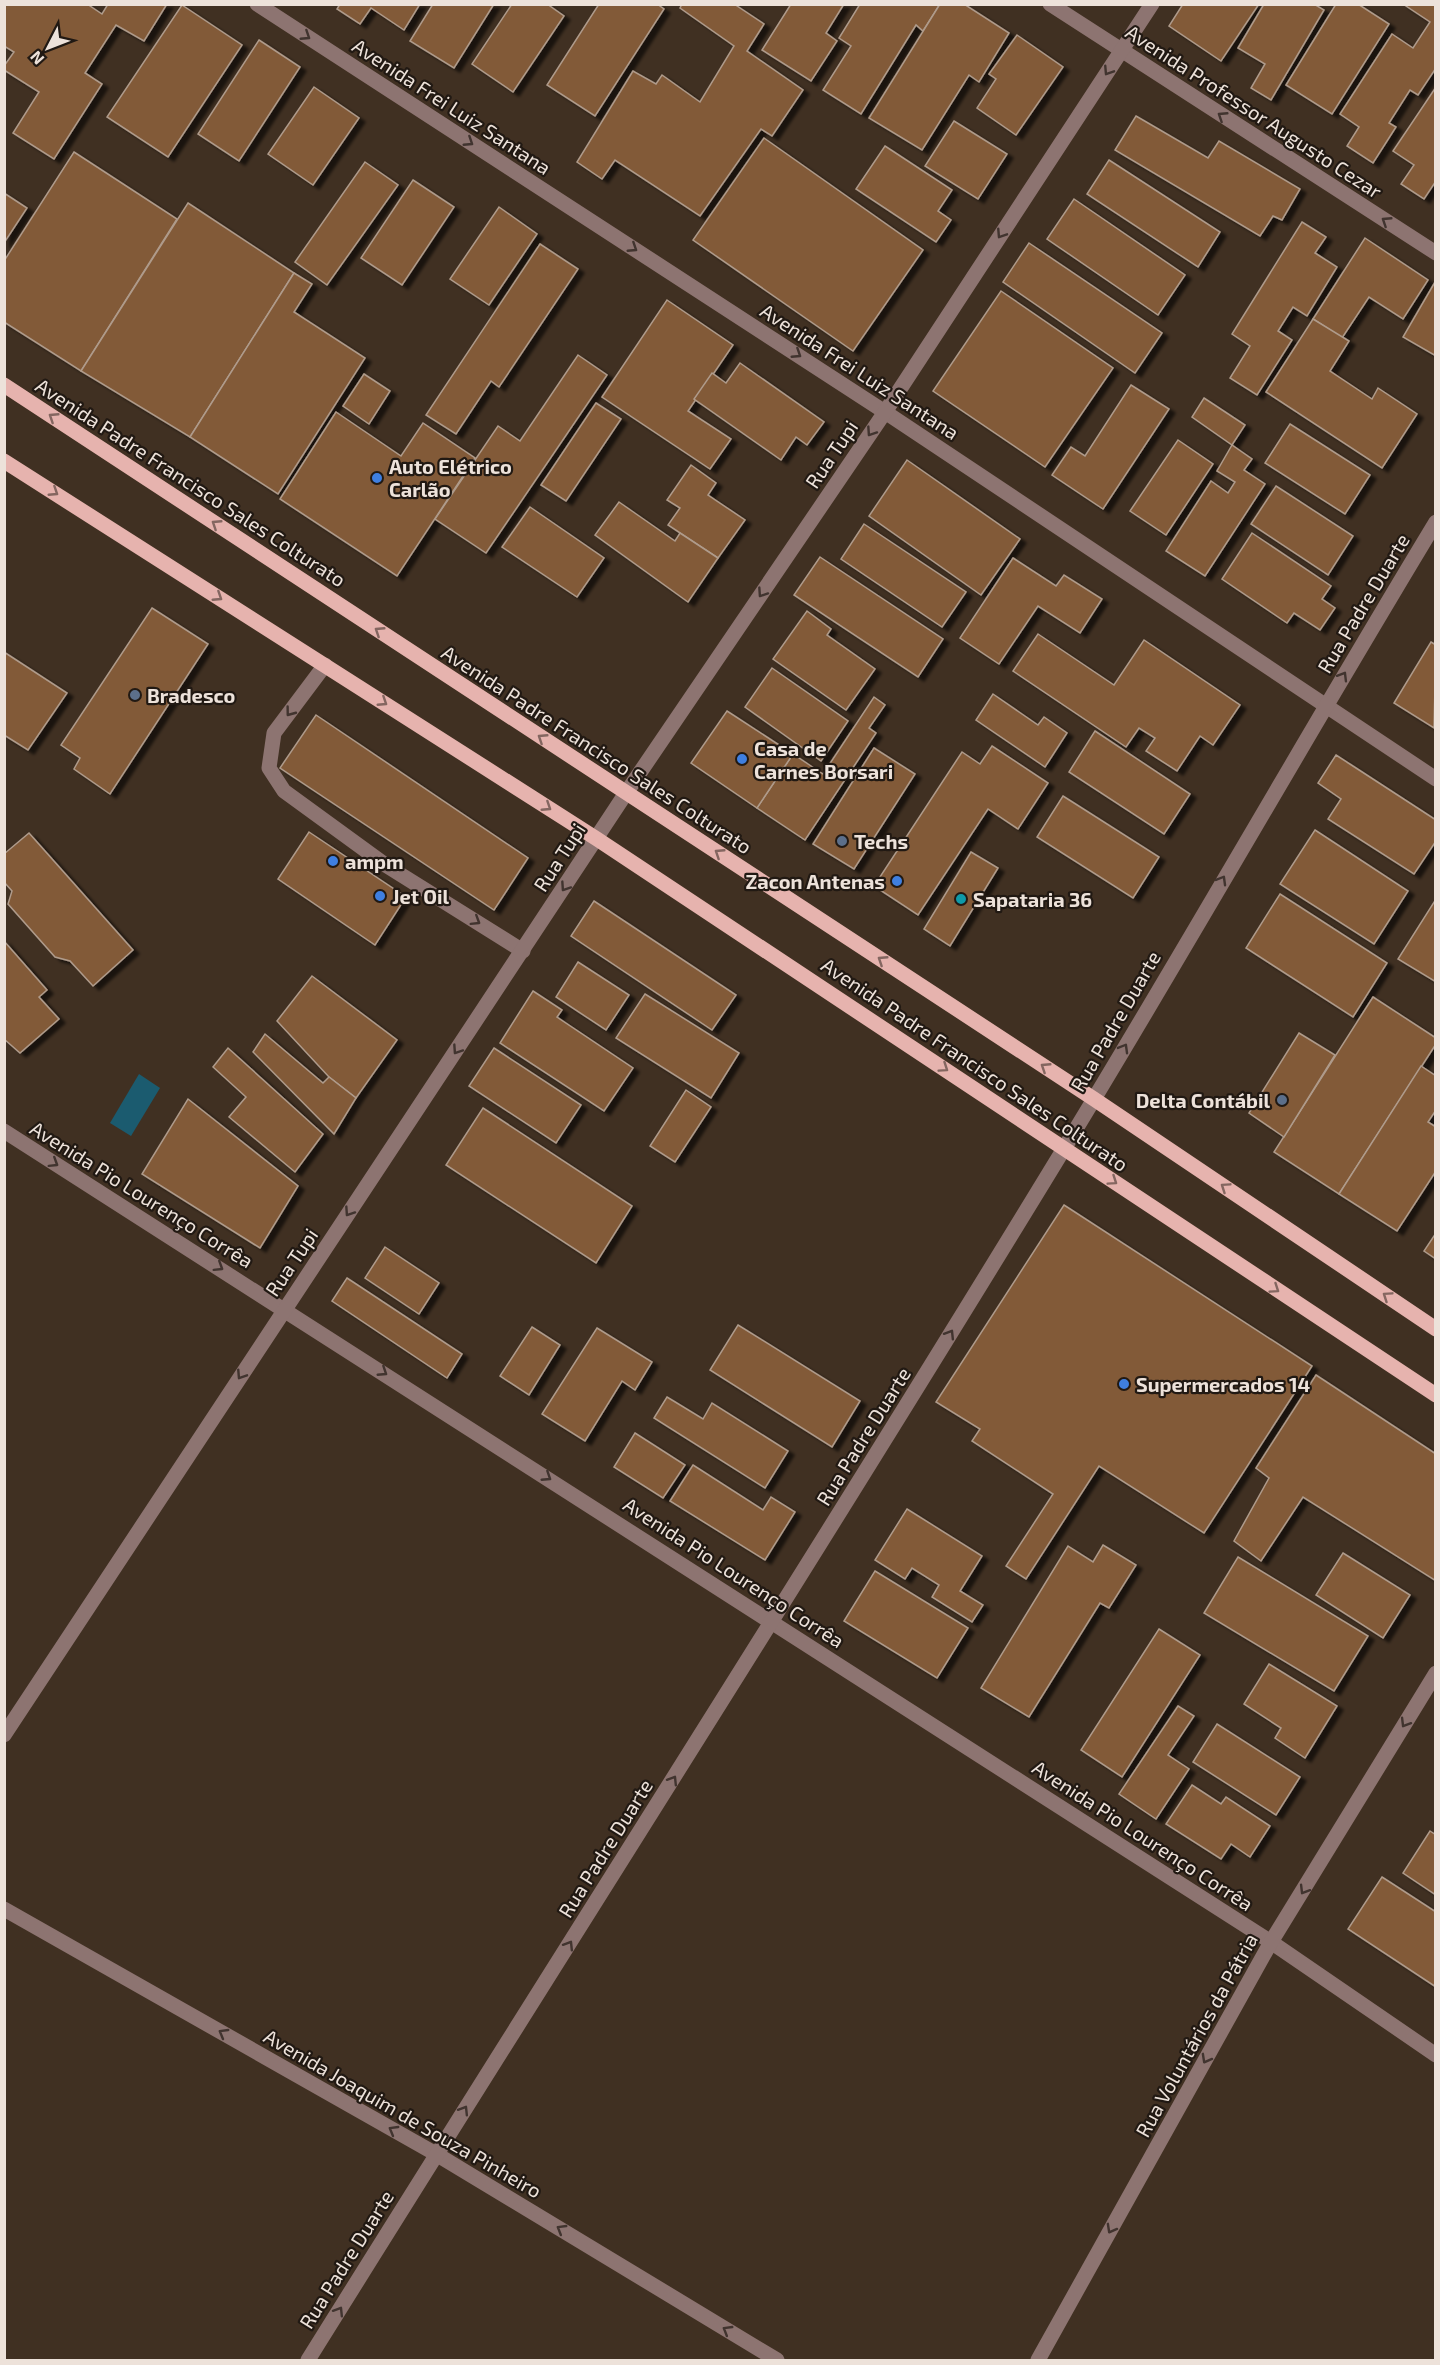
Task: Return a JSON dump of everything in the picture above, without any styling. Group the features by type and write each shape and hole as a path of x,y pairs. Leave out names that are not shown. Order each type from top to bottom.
{"main road":[{"name":"Avenida Padre Francisco Sales Colturato","path":"4,385 1094,1099 1436,1329"},
{"name":"Avenida Padre Francisco Sales Colturato","path":"4,460 597,839 1436,1395"}],"street":[{"name":"Avenida Frei Luiz Santana","path":"257,4 885,412 1436,779"},
{"name":"Avenida Professor Augusto Cezar","path":"1050,4 1121,52 1436,253"},
{"name":"Rua Tupi","path":"4,1735 626,793 885,412 1152,4"},
{"name":"Rua Padre Duarte","path":"308,2361 436,2154 773,1622 1064,1148 1325,705 1436,522"},
{"path":"325,665 274,733 269,768 284,791 387,866 523,951"},
{"name":"Avenida Pio Lourenço Corrêa","path":"4,1131 1272,1942 1436,2055"},
{"name":"Rua Voluntários da Pátria","path":"1038,2361 1272,1942 1436,1673"},
{"name":"Avenida Joaquim de Souza Pinheiro","path":"4,1909 436,2154 777,2361"}],"water":[{"path":"139,1074 160,1088 131,1136 110,1123"}],"building":[{"path":"4,4 87,4 102,14 108,4 167,4 144,41 116,25 85,73 102,84 54,159 13,133 39,92 4,70 4,66 14,52 4,46"},
{"path":"340,4 420,4 404,30 371,8 360,24 337,9"},
{"path":"433,4 494,4 454,68 410,41"},
{"path":"512,4 547,4 564,16 513,92 472,64"},
{"path":"599,4 657,4 664,9 595,116 547,85"},
{"path":"682,4 734,4 764,24 747,51 803,90 772,136 761,129 700,216 615,160 602,179 577,162 633,71 656,84 662,75 700,102 734,46 680,8"},
{"path":"791,4 844,4 826,33 837,41 811,81 762,50"},
{"path":"860,4 940,4 923,31 916,25 861,114 823,90 851,46 839,38"},
{"path":"940,4 964,4 1009,33 979,82 969,75 922,150 869,118"},
{"path":"1183,4 1259,4 1221,61 1169,26"},
{"path":"1264,4 1314,4 1324,10 1271,100 1251,88 1265,64 1238,48"},
{"path":"1336,4 1358,4 1389,24 1332,114 1286,85"},
{"path":"1403,4 1436,4 1436,68 1418,95 1410,90 1389,123 1396,127 1373,163 1347,146 1359,127 1340,114 1392,34 1413,48 1430,22"},
{"path":"182,5 242,45 168,157 107,117"},
{"path":"1017,35 1063,67 1016,135 977,108 996,79 989,74"},
{"path":"259,40 300,67 239,161 198,134"},
{"path":"314,87 359,118 313,185 268,154"},
{"path":"1436,87 1436,181 1424,199 1401,184 1414,165 1393,151"},
{"path":"1136,116 1208,158 1219,141 1300,189 1282,220 1273,216 1260,236 1115,150"},
{"path":"954,121 1007,154 978,199 925,166"},
{"path":"764,138 923,250 853,351 693,240"},
{"path":"885,146 952,190 938,211 951,220 936,242 856,189"},
{"path":"74,152 177,219 81,371 4,322 4,261"},
{"path":"1109,160 1220,232 1198,267 1087,194"},
{"path":"365,162 398,185 327,285 295,262"},
{"path":"413,180 454,207 402,285 361,258"},
{"path":"4,193 27,208 4,243"},
{"path":"1074,199 1185,275 1158,315 1047,239"},
{"path":"188,203 294,273 190,437 81,371"},
{"path":"499,207 537,234 489,305 450,279"},
{"path":"1302,222 1326,237 1315,253 1337,267 1307,316 1293,307 1278,331 1292,340 1257,395 1230,378 1250,346 1232,334"},
{"path":"1365,238 1428,280 1403,319 1369,297 1342,338 1313,319"},
{"path":"1029,243 1162,333 1135,373 1003,282"},
{"path":"540,244 578,269 499,387 491,381 456,434 426,415"},
{"path":"294,273 312,284 294,312 365,358 278,494 190,437"},
{"path":"1436,282 1436,356 1403,337"},
{"path":"1001,291 1113,368 1045,467 933,391"},
{"path":"667,300 733,345 688,411 731,439 710,469 602,397"},
{"path":"1313,319 1349,341 1330,371 1372,399 1378,388 1417,414 1382,468 1266,392"},
{"path":"578,355 607,375 486,553 435,519 498,426 520,441"},
{"path":"740,363 824,422 807,445 796,437 781,460 694,399 712,373 726,383"},
{"path":"364,374 390,391 369,424 343,406"},
{"path":"1131,385 1169,409 1103,509 1052,475 1071,447 1085,456"},
{"path":"1204,398 1245,425 1232,445 1192,417"},
{"path":"596,403 621,419 566,501 541,485"},
{"name":"Auto Elétrico Carlão","path":"336,412 401,456 423,423 475,458 397,576 280,499"},
{"path":"1290,424 1370,475 1345,514 1265,463"},
{"path":"1178,440 1213,464 1166,535 1130,511"},
{"path":"1232,445 1252,459 1244,470 1265,484 1205,576 1166,551 1211,481 1228,493 1235,482 1217,471"},
{"path":"907,460 1020,539 981,595 869,516"},
{"path":"691,465 716,483 708,495 745,520 718,558 668,525 680,508 667,500"},
{"path":"1276,486 1353,536 1328,575 1251,524"},
{"path":"619,502 675,541 680,533 718,558 688,602 595,535"},
{"path":"530,507 604,558 577,597 502,547"},
{"path":"864,524 966,592 942,627 841,559"},
{"path":"1252,533 1331,586 1322,599 1335,608 1320,630 1294,613 1287,623 1222,579"},
{"path":"820,557 943,639 918,677 794,595"},
{"path":"1013,558 1056,586 1064,575 1102,599 1080,633 1038,606 999,664 960,638"},
{"name":"Bradesco","path":"152,608 208,644 110,794 74,769 80,758 61,745"},
{"path":"807,611 831,629 827,635 875,669 846,710 773,659"},
{"path":"1038,634 1114,685 1144,640 1240,705 1213,745 1200,736 1177,771 1146,751 1155,738 1139,728 1126,747 1013,671"},
{"path":"1431,642 1436,645 1434,728 1394,703"},
{"path":"4,652 67,693 28,750 4,735"},
{"path":"772,668 848,721 821,761 745,707"},
{"path":"993,694 1038,725 1044,717 1067,733 1045,767 976,720"},
{"path":"874,697 885,705 869,728 876,733 805,840 757,808 793,754 823,774"},
{"name":"Casa de Carnes Borsari","path":"727,711 793,754 757,808 691,763"},
{"path":"316,715 528,858 494,910 280,768"},
{"path":"1095,731 1190,794 1164,834 1069,772"},
{"path":"992,746 1048,783 1018,829 988,809 918,915 874,886 962,752 980,764"},
{"path":"874,748 915,774 854,869 813,844"},
{"path":"1336,755 1436,820 1436,841 1414,874 1328,819 1341,799 1318,783"},
{"path":"1063,796 1159,857 1133,898 1037,837"},
{"path":"1315,830 1408,891 1374,944 1280,884"},
{"path":"309,832 406,897 375,945 278,879"},
{"path":"29,833 133,950 93,986 70,961 55,957 8,904 12,891 4,882 4,854"},
{"name":"Sapataria 36","path":"971,852 998,868 950,946 924,929"},
{"path":"1280,894 1387,963 1353,1017 1246,948"},
{"path":"1436,899 1436,982 1398,959"},
{"path":"594,901 736,995 712,1030 571,936"},
{"path":"4,941 47,990 39,997 59,1019 20,1053 4,1039"},
{"path":"578,962 629,995 606,1030 556,997"},
{"path":"312,976 397,1040 356,1098 329,1077 277,1021"},
{"path":"533,991 562,1010 557,1017 633,1068 604,1111 500,1043"},
{"path":"645,994 739,1053 711,1098 616,1038"},
{"path":"1373,997 1436,1038 1436,1044 1339,1194 1274,1152"},
{"path":"1299,1033 1335,1055 1284,1137 1249,1113"},
{"path":"265,1034 323,1083 329,1077 356,1098 334,1134 253,1052"},
{"path":"228,1048 323,1134 295,1172 229,1117 246,1097 213,1067"},
{"path":"494,1048 581,1105 556,1143 469,1086"},
{"path":"1421,1066 1436,1076 1436,1110 1428,1122 1436,1127 1436,1171 1397,1231 1339,1194"},
{"path":"686,1090 711,1107 675,1162 650,1146"},
{"path":"188,1099 298,1186 260,1248 142,1174"},
{"path":"483,1108 632,1206 596,1263 446,1165"},
{"name":"Supermercados 14","path":"1064,1205 1312,1366 1204,1533 1099,1466 1026,1579 1006,1566 1053,1494 972,1441 980,1429 936,1402"},
{"path":"1436,1233 1436,1259 1424,1251"},
{"path":"385,1247 439,1283 419,1314 365,1278"},
{"path":"347,1278 462,1354 447,1378 332,1301"},
{"path":"738,1325 860,1401 832,1447 710,1370"},
{"path":"532,1327 560,1345 529,1395 500,1376"},
{"path":"597,1328 652,1362 635,1390 622,1381 585,1441 542,1414"},
{"path":"1316,1375 1436,1454 1436,1581 1303,1497 1261,1561 1234,1541 1269,1478 1256,1468"},
{"path":"667,1397 703,1419 712,1403 788,1451 765,1488 654,1418"},
{"path":"635,1433 685,1465 663,1498 614,1467"},
{"path":"693,1465 763,1510 771,1497 795,1512 765,1560 670,1501"},
{"path":"907,1509 982,1556 960,1591 983,1605 972,1622 932,1597 939,1585 912,1568 905,1579 875,1560"},
{"path":"1103,1545 1136,1565 1109,1608 1100,1603 1029,1717 981,1688 1068,1546 1093,1562"},
{"path":"1343,1553 1410,1595 1383,1638 1316,1595"},
{"path":"1238,1557 1368,1636 1334,1691 1204,1613"},
{"path":"875,1571 968,1628 937,1678 844,1621"},
{"path":"1159,1629 1200,1655 1122,1777 1081,1750"},
{"path":"1269,1664 1337,1706 1305,1758 1275,1738 1281,1728 1244,1704"},
{"path":"1178,1706 1194,1716 1168,1755 1189,1769 1156,1819 1119,1794"},
{"path":"1217,1724 1300,1777 1276,1815 1193,1762"},
{"path":"1192,1785 1221,1804 1226,1797 1270,1826 1250,1857 1231,1844 1221,1859 1166,1824"},
{"path":"1430,1831 1436,1835 1436,1895 1403,1873"},
{"path":"1382,1877 1436,1912 1436,1987 1348,1929"}],"place":[{"name":"Auto Elétrico Carlão","path":"377,478"},
{"name":"Bradesco","path":"135,695"},
{"name":"Casa de Carnes Borsari","path":"742,759"},
{"name":"Techs","path":"842,841"},
{"name":"ampm","path":"333,861"},
{"name":"Zacon Antenas","path":"897,881"},
{"name":"Jet Oil","path":"380,896"},
{"name":"Sapataria 36","path":"961,899"},
{"name":"Delta Contábil","path":"1282,1100"},
{"name":"Supermercados 14","path":"1124,1384"}]}
